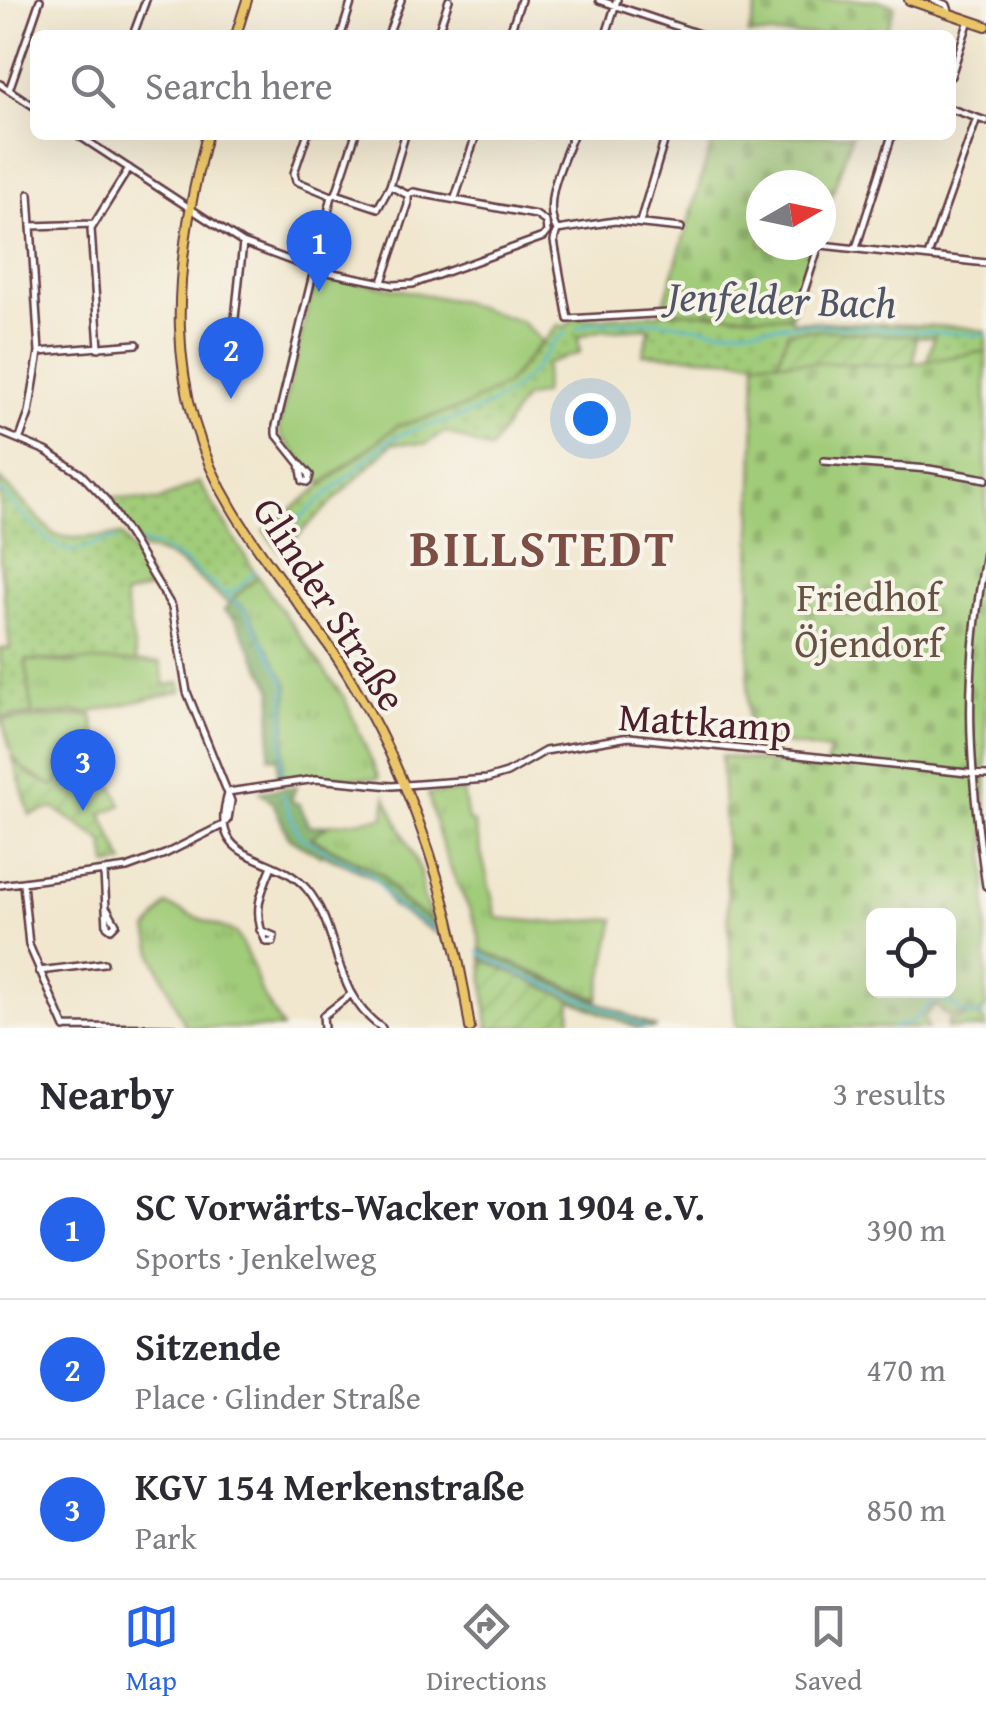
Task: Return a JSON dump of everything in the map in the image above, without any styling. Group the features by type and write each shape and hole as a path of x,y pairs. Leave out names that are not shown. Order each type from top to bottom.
{"main road":[{"path":"238,30 247,0"},
{"path":"908,0 949,6 986,26"},
{"name":"Glinder Straße","path":"206,140 189,207 179,280 181,355 189,402 206,456 235,514 343,668 405,786 430,850 452,924 470,1028"}],"street":[{"path":"9,90 40,0"},
{"path":"136,30 146,0"},
{"path":"343,30 352,0"},
{"path":"390,30 401,0"},
{"path":"439,30 449,0"},
{"path":"512,30 521,0"},
{"path":"598,0 688,30"},
{"path":"934,0 949,6"},
{"path":"608,30 616,3"},
{"path":"956,60 969,20"},
{"path":"0,84 30,104"},
{"path":"956,112 986,121"},
{"path":"928,256 977,118"},
{"path":"87,140 243,243 313,269 382,282 423,282 543,237 547,225 544,218 536,215 418,191 408,195 390,186"},
{"path":"305,140 294,177 334,195 378,208 390,186 404,140"},
{"path":"300,464 275,430 313,269 354,140"},
{"path":"455,198 474,140"},
{"path":"571,140 553,195 553,224 557,230 554,241 568,319 669,313"},
{"path":"640,222 665,140"},
{"path":"856,248 890,140"},
{"path":"99,348 92,224 129,168"},
{"path":"20,438 29,414 39,352 28,194"},
{"path":"382,282 408,195"},
{"path":"557,230 605,222 680,228"},
{"path":"32,226 92,224"},
{"path":"231,356 243,243"},
{"path":"836,246 986,263"},
{"path":"798,313 815,260"},
{"path":"39,352 138,344"},
{"path":"0,432 20,438 64,462 98,491 168,600 177,624 187,692 228,792 231,809 224,825 160,856 104,873 0,885"},
{"path":"824,462 929,469 986,478"},
{"path":"986,553 970,656 968,728 986,886"},
{"name":"Mattkamp","path":"228,792 316,779 405,786 490,778 545,751 623,738 986,775"},
{"path":"224,825 238,850 299,881 316,903 350,995 364,1014 382,1028"},
{"path":"260,930 257,905 272,866"},
{"path":"104,873 108,910"},
{"path":"23,883 27,934 39,972 65,1028 174,1028"},
{"path":"39,972 104,963"},
{"path":"324,1028 324,1016 350,995"}],"green space":[{"path":"759,0 877,0 895,6 887,30 750,30"},
{"path":"713,140 850,140 836,182 836,170 746,170 746,260 810,260 791,317 662,311"},
{"path":"323,275 459,301 522,322 542,341 506,384 465,407 397,426 322,484 281,436 279,427 314,281"},
{"path":"662,311 791,317 792,321 961,327 986,331 986,351 927,361 934,337 788,331 778,361 643,354 650,328 598,331 578,337 580,353 546,364 543,394 524,398 490,450 446,432 425,444 393,443 281,552 264,531 397,426 431,417 506,384 559,324 563,328 574,319"},
{"path":"788,331 916,336 914,363 899,366 778,361"},
{"name":"Friedhof Öjendorf","path":"986,351 986,1008 978,1015 986,1028 947,1028 949,1020 965,1014 947,1016 936,1005 924,1016 928,1028 736,1028 721,756 826,770 829,751 747,738 756,360 899,366"},
{"path":"0,479 55,535 122,535 154,587 124,596 137,662 26,660 32,715 0,717 0,649 10,648 0,561"},
{"path":"199,482 258,577 228,603 177,562 141,549 110,497 158,501"},
{"path":"258,577 345,699 379,778 282,778 288,685 244,608 232,599"},
{"path":"232,599 247,611 288,685 282,778 278,778 278,758 269,757 273,690 235,619 224,611"},
{"path":"80,659 160,663 165,685 180,683 181,691 91,712 32,715 26,660 74,663"},
{"path":"92,715 100,756 67,770 54,786 17,762 2,720"},
{"path":"99,756 122,805 102,814 124,863 108,866 103,842 54,808 30,815 13,759 31,776 54,786 67,770"},
{"path":"296,786 291,801 299,804 309,826 328,825 311,838 383,875 401,900 433,922 436,933 392,906 379,883 370,876 321,853 320,856 289,838 273,803 260,792"},
{"path":"463,791 497,918 554,923 615,919 598,999 481,950 473,918 444,851 428,794"},
{"path":"386,797 421,872 423,896 433,922 401,900 383,875 311,837 328,825 384,817"},
{"path":"166,905 236,933 261,992 282,1028 186,1028 154,957 148,930"},
{"path":"481,950 657,1028 637,1028 502,971 482,959"},
{"path":"482,959 571,999 570,1028 488,1028"}],"waterway":[{"name":"Jenfelder Bach","path":"577,328 592,323 658,321 720,330 801,324 986,335"},
{"name":"Jenfelder Bach","path":"279,547 299,519 388,441 467,415 499,399 526,378 567,332"},
{"path":"0,490 44,536 64,549 72,551 118,540"},
{"path":"140,543 159,547 182,560 246,611 286,684 281,779"},
{"name":"Jenfelder Bach","path":"224,594 238,589 255,571"},
{"path":"282,794 299,836 372,875 396,907 436,930"},
{"path":"479,952 646,1028"},
{"path":"892,1028 914,1020 935,999 954,1005 965,1014 986,1015"}],"place":[{"name":"SC Vorwärts-Wacker von 1904 e.V.","path":"319,292"},
{"name":"Sitzende","path":"231,399"},
{"name":"KGV 154 Merkenstraße","path":"83,811"}],"district":[{"name":"BILLSTEDT","path":"543,548"}]}
